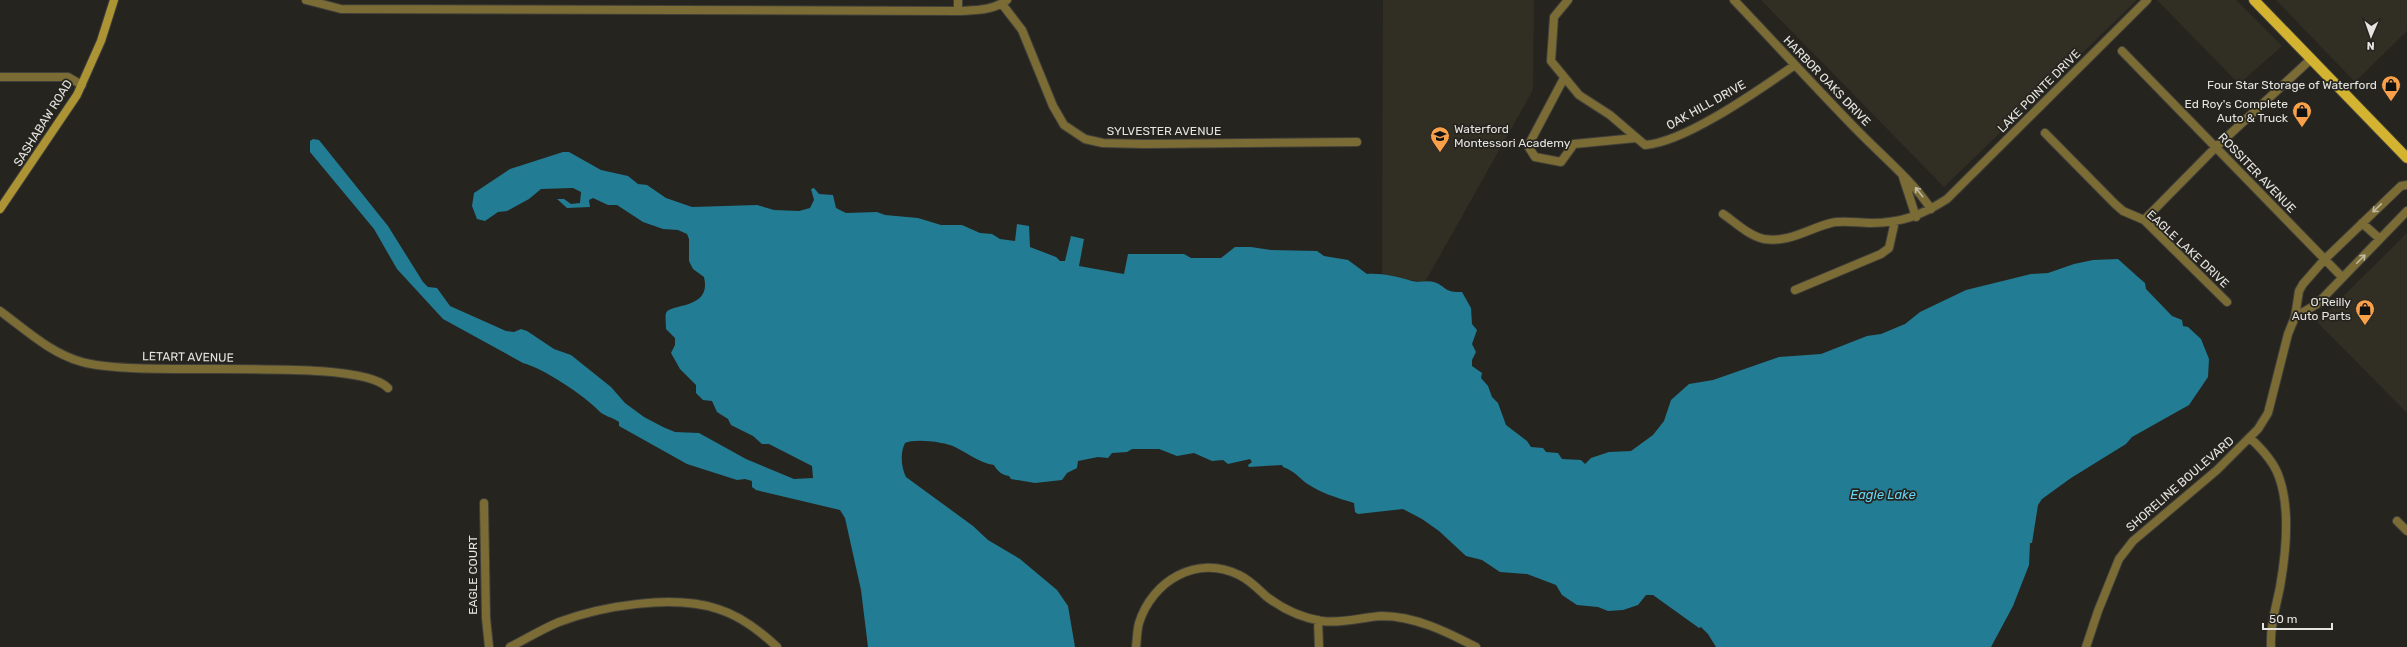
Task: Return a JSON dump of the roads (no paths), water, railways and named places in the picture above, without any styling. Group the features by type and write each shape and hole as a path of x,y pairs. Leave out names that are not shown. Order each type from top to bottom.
{"main road":[{"path":"2254,0 2407,158"}],"street":[{"name":"SASHABAW ROAD","path":"0,210 77,95 101,41 114,0"},
{"path":"306,0 341,9 958,11 982,10 1005,2"},
{"path":"958,0 958,11"},
{"name":"OAK HILL DRIVE","path":"1568,0 1554,17 1551,61 1579,95 1610,115 1645,145 1659,144 1691,129 1744,100 1795,65"},
{"name":"HARBOR OAKS DRIVE","path":"1734,0 1903,177 1917,189 1931,209"},
{"name":"LAKE POINTE DRIVE","path":"1723,214 1750,233 1762,239 1773,240 1797,237 1833,223 1884,223 1916,217 1947,199 2147,0"},
{"name":"SYLVESTER AVENUE","path":"1005,2 1022,30 1053,106 1064,125 1085,139 1103,143 1145,144 1357,142"},
{"name":"ROSSITER AVENUE","path":"2122,51 2342,277"},
{"path":"2144,220 2215,148 2311,59"},
{"path":"0,77 68,77 82,85"},
{"path":"1564,78 1528,146 1535,157 1561,162 1574,144 1636,138"},
{"name":"EAGLE LAKE DRIVE","path":"2045,133 2115,204 2123,211 2144,220 2227,302"},
{"path":"1903,177 1916,217"},
{"name":"SHORELINE BOULEVARD","path":"2086,647 2098,611 2119,559 2133,541 2218,470 2250,438 2268,413 2288,334 2295,317 2299,291 2324,260 2362,222 2401,186 2407,185"},
{"path":"2295,317 2317,304 2407,211"},
{"path":"1794,290 1881,254 1889,248 1895,221"},
{"path":"2362,222 2380,240"},
{"name":"LETART AVENUE","path":"0,311 50,349 83,362 124,368 326,370 373,379 388,388"},
{"path":"2250,438 2264,452 2279,478 2285,505 2285,557 2275,603 2271,647"},
{"name":"EAGLE COURT","path":"484,503 486,618 489,647"},
{"path":"2397,521 2407,531"},
{"path":"1136,647 1139,623 1150,598 1161,585 1174,576 1192,569 1210,568 1240,575 1285,609 1318,620 1335,622 1382,616 1394,617 1438,628 1476,647"},
{"path":"510,647 558,623 604,610 679,603 718,609 750,624 777,647"},
{"path":"1318,620 1319,647"}],"water":[{"name":"Eagle Lake","path":"313,139 319,140 388,226 423,282 428,287 437,288 450,306 506,331 514,332 521,329 527,331 554,349 571,355 611,387 625,403 644,417 663,427 675,432 699,433 746,459 794,479 813,478 812,466 769,444 762,444 753,436 731,425 728,419 717,412 712,401 703,400 696,393 696,385 680,369 671,353 675,345 675,338 666,329 666,313 669,310 690,304 697,300 702,295 705,288 704,277 693,269 689,261 689,239 687,234 678,230 663,229 643,222 617,205 608,205 593,198 589,200 590,207 567,208 557,199 564,199 571,204 580,203 581,192 573,188 541,189 529,199 507,211 498,212 485,221 477,219 472,206 474,193 510,169 563,152 569,152 601,170 628,176 638,184 647,185 666,198 692,207 757,205 774,210 799,211 810,208 814,200 811,189 814,188 819,194 833,195 836,208 846,213 877,212 885,215 918,218 941,225 962,225 980,233 992,234 1000,239 1015,241 1017,224 1029,226 1030,247 1056,257 1060,261 1065,261 1071,236 1084,239 1079,266 1124,274 1128,254 1184,254 1191,258 1221,258 1235,247 1251,247 1271,250 1317,251 1324,256 1348,260 1367,274 1385,275 1415,282 1431,281 1448,290 1462,292 1471,308 1472,324 1477,330 1472,344 1476,352 1472,360 1472,366 1482,373 1481,378 1488,386 1492,397 1498,403 1506,425 1527,441 1531,447 1543,448 1546,452 1558,453 1562,459 1581,460 1585,464 1591,458 1609,452 1631,451 1653,435 1664,421 1671,400 1689,384 1713,380 1779,357 1821,354 1867,336 1881,334 1905,324 1920,312 1966,290 2031,274 2048,273 2074,264 2093,260 2118,259 2145,283 2146,289 2172,316 2182,320 2183,326 2188,327 2201,339 2209,359 2208,377 2189,405 2132,437 2126,444 2071,478 2042,499 2038,505 2032,543 2030,543 2029,565 2013,606 1991,647 1716,647 1708,634 1701,627 1699,628 1653,595 1646,595 1638,605 1623,610 1608,611 1598,607 1577,605 1562,595 1556,585 1527,574 1500,572 1482,560 1466,556 1439,531 1422,519 1403,509 1358,514 1355,512 1354,503 1317,490 1306,483 1294,472 1283,467 1282,465 1249,467 1248,465 1252,462 1250,459 1228,464 1223,460 1212,461 1194,453 1177,456 1159,449 1132,449 1127,452 1112,453 1108,458 1098,457 1078,461 1077,468 1067,473 1062,480 1035,483 1011,479 1009,476 1000,472 994,465 979,460 951,445 938,442 916,441 905,443 902,451 903,469 906,477 973,526 988,540 1020,559 1057,590 1068,606 1075,647 868,647 861,590 845,518 840,510 756,490 752,487 752,481 745,479 737,480 687,464 619,426 619,422 602,414 584,397 552,376 523,363 443,319 397,269 374,229 310,152 310,141"}],"place":[{"name":"Four Star Storage of Waterford","path":"2391,102"},
{"name":"Ed Roy's Complete Auto & Truck","path":"2302,128"},
{"name":"Waterford Montessori Academy","path":"1440,153"},
{"name":"O'Reilly Auto Parts","path":"2365,326"}]}
